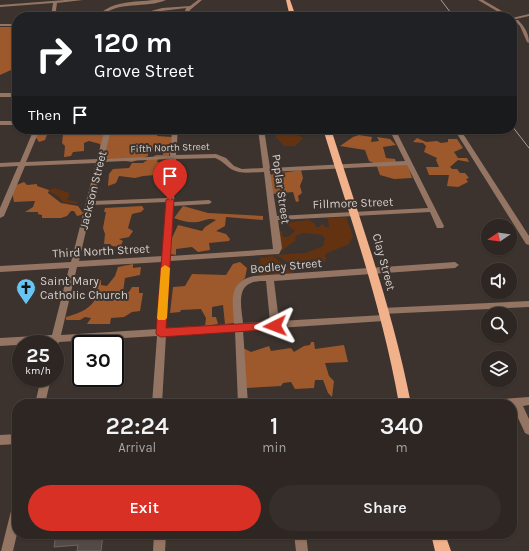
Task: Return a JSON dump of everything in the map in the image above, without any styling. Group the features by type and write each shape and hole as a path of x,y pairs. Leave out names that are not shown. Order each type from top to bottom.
{"main road":[{"path":"288,0 292,12"},
{"name":"Clay Street","path":"329,134 397,360 404,399"},
{"path":"439,539 443,551"}],"street":[{"path":"0,6 81,0"},
{"path":"103,12 123,6 164,0"},
{"path":"153,11 189,7 200,0"},
{"path":"282,0 288,0"},
{"path":"480,0 501,12"},
{"path":"54,12 55,3"},
{"path":"187,12 189,7"},
{"path":"517,18 529,15"},
{"path":"517,21 526,25 529,31"},
{"path":"517,22 522,26 529,42"},
{"path":"0,25 12,25"},
{"path":"0,95 12,95"},
{"path":"0,123 12,123"},
{"path":"1,213 35,134"},
{"name":"Jackson Street","path":"56,335 107,134"},
{"path":"157,399 175,134"},
{"name":"Poplar Street","path":"262,134 278,248 276,252"},
{"path":"394,134 440,226"},
{"path":"459,134 529,242"},
{"name":"Fifth North Street","path":"0,165 216,156 224,159 232,167 242,171 409,163"},
{"path":"89,203 209,202"},
{"name":"Fillmore Street","path":"274,218 432,210"},
{"name":"Third North Street","path":"0,269 276,252"},
{"name":"Bodley Street","path":"243,399 237,296 239,286 248,280 455,265"},
{"path":"270,278 275,326"},
{"path":"64,340 275,326 383,315 529,304"},
{"path":"0,342 12,342"},
{"path":"41,399 44,387"},
{"path":"517,402 529,401"},
{"path":"517,404 529,430"},
{"path":"0,440 12,439"},
{"path":"7,551 12,531"},
{"path":"159,551 160,539"},
{"path":"301,539 302,551"}],"shaded area":[{"path":"0,27 12,27 12,70 0,75"},
{"path":"36,134 158,134 157,136 172,137 169,156 164,158 153,157 156,155 163,155 163,149 158,149 156,151 146,148 141,149 140,153 148,153 148,156 132,162 103,158 100,144 89,141 84,143 84,151 73,152 71,156 64,157 65,146 62,143 63,135 47,135 45,140 39,142 35,136"},
{"path":"273,134 296,134 303,138 295,146 284,146"},
{"path":"359,135 372,137 371,142 379,141 377,137 390,139 396,145 383,147 386,158 395,159 396,162 407,162 412,178 394,179 380,175 376,164 369,161 365,150 340,146 353,137"},
{"path":"417,138 426,142 437,141 441,143 448,142 448,139 457,139 463,148 454,152 458,158 467,158 469,162 458,160 450,167 452,169 457,169 460,173 465,173 469,178 466,179 468,182 458,187 447,186 449,175 429,175 426,167 439,167 436,160 437,158 424,152 426,146 423,143 413,142"},
{"path":"150,158 158,159 157,162 171,164 172,169 168,174 135,178 119,176 116,183 108,186 109,174 113,169 129,168 132,163 143,163"},
{"path":"301,170 303,178 300,186 302,193 298,196 299,201 296,202 293,192 272,194 268,175"},
{"path":"24,182 27,185 37,184 37,186 49,190 48,193 61,203 78,206 83,213 77,216 74,211 71,211 67,216 61,218 42,218 42,215 38,214 38,212 25,212 33,207 35,201 14,202 12,192 14,186"},
{"path":"54,188 70,193 67,200 79,202 76,204 63,202 58,196 48,192"},
{"path":"142,206 144,209 141,212 132,214 128,228 133,231 129,237 119,239 123,241 120,247 104,244 105,234 103,228 106,212 104,212 105,208"},
{"path":"183,206 208,213 263,216 263,220 226,217 225,226 216,231 226,234 230,239 229,241 209,243 210,250 198,252 192,247 176,249 176,255 170,254 171,240 178,225 202,231 205,227 216,220 209,219 200,222 191,222 174,218"},
{"path":"346,217 353,236 349,244 325,254 326,261 318,265 315,259 291,264 276,255 306,253 323,246 325,238 322,235 303,233 296,236 295,241 277,254 278,232 282,231 283,237 288,237 295,231 285,223 309,220 315,224 316,227 320,227 321,224 325,227 329,227 328,218"},
{"path":"273,256 295,275 259,277 260,258"},
{"path":"240,262 247,268 245,278 237,286 235,323 225,324 223,305 212,307 212,317 216,317 218,324 205,326 206,318 201,309 181,310 180,312 170,313 173,287 185,286 192,274 226,275 233,264"},
{"path":"133,264 133,268 141,267 140,275 125,278 123,292 129,292 132,287 139,287 139,293 143,293 140,311 132,312 124,317 111,318 110,324 87,324 91,318 85,317 80,320 66,320 66,317 88,308 94,301 96,297 91,296 94,291 94,285 89,283 96,279 101,280 101,285 107,286 115,276 118,267"},
{"path":"311,342 314,342 315,349 344,345 348,362 325,363 329,376 334,381 332,397 328,393 323,380 315,380 314,388 295,389 291,382 283,383 281,386 246,388 243,348 251,352 269,346 271,351 291,348 294,352 304,346 310,345"}],"building":[{"path":"55,539 102,539 101,551 77,551 78,545 54,547"}],"railway":[{"path":"441,0 450,12"},
{"path":"517,132 529,148"}],"slow traffic":[{"path":"162,318 165,268"}],"place":[{"name":"Saint Mary Catholic Church","path":"26,305"}],"route":[{"path":"170,200 161,333 275,326"}]}
